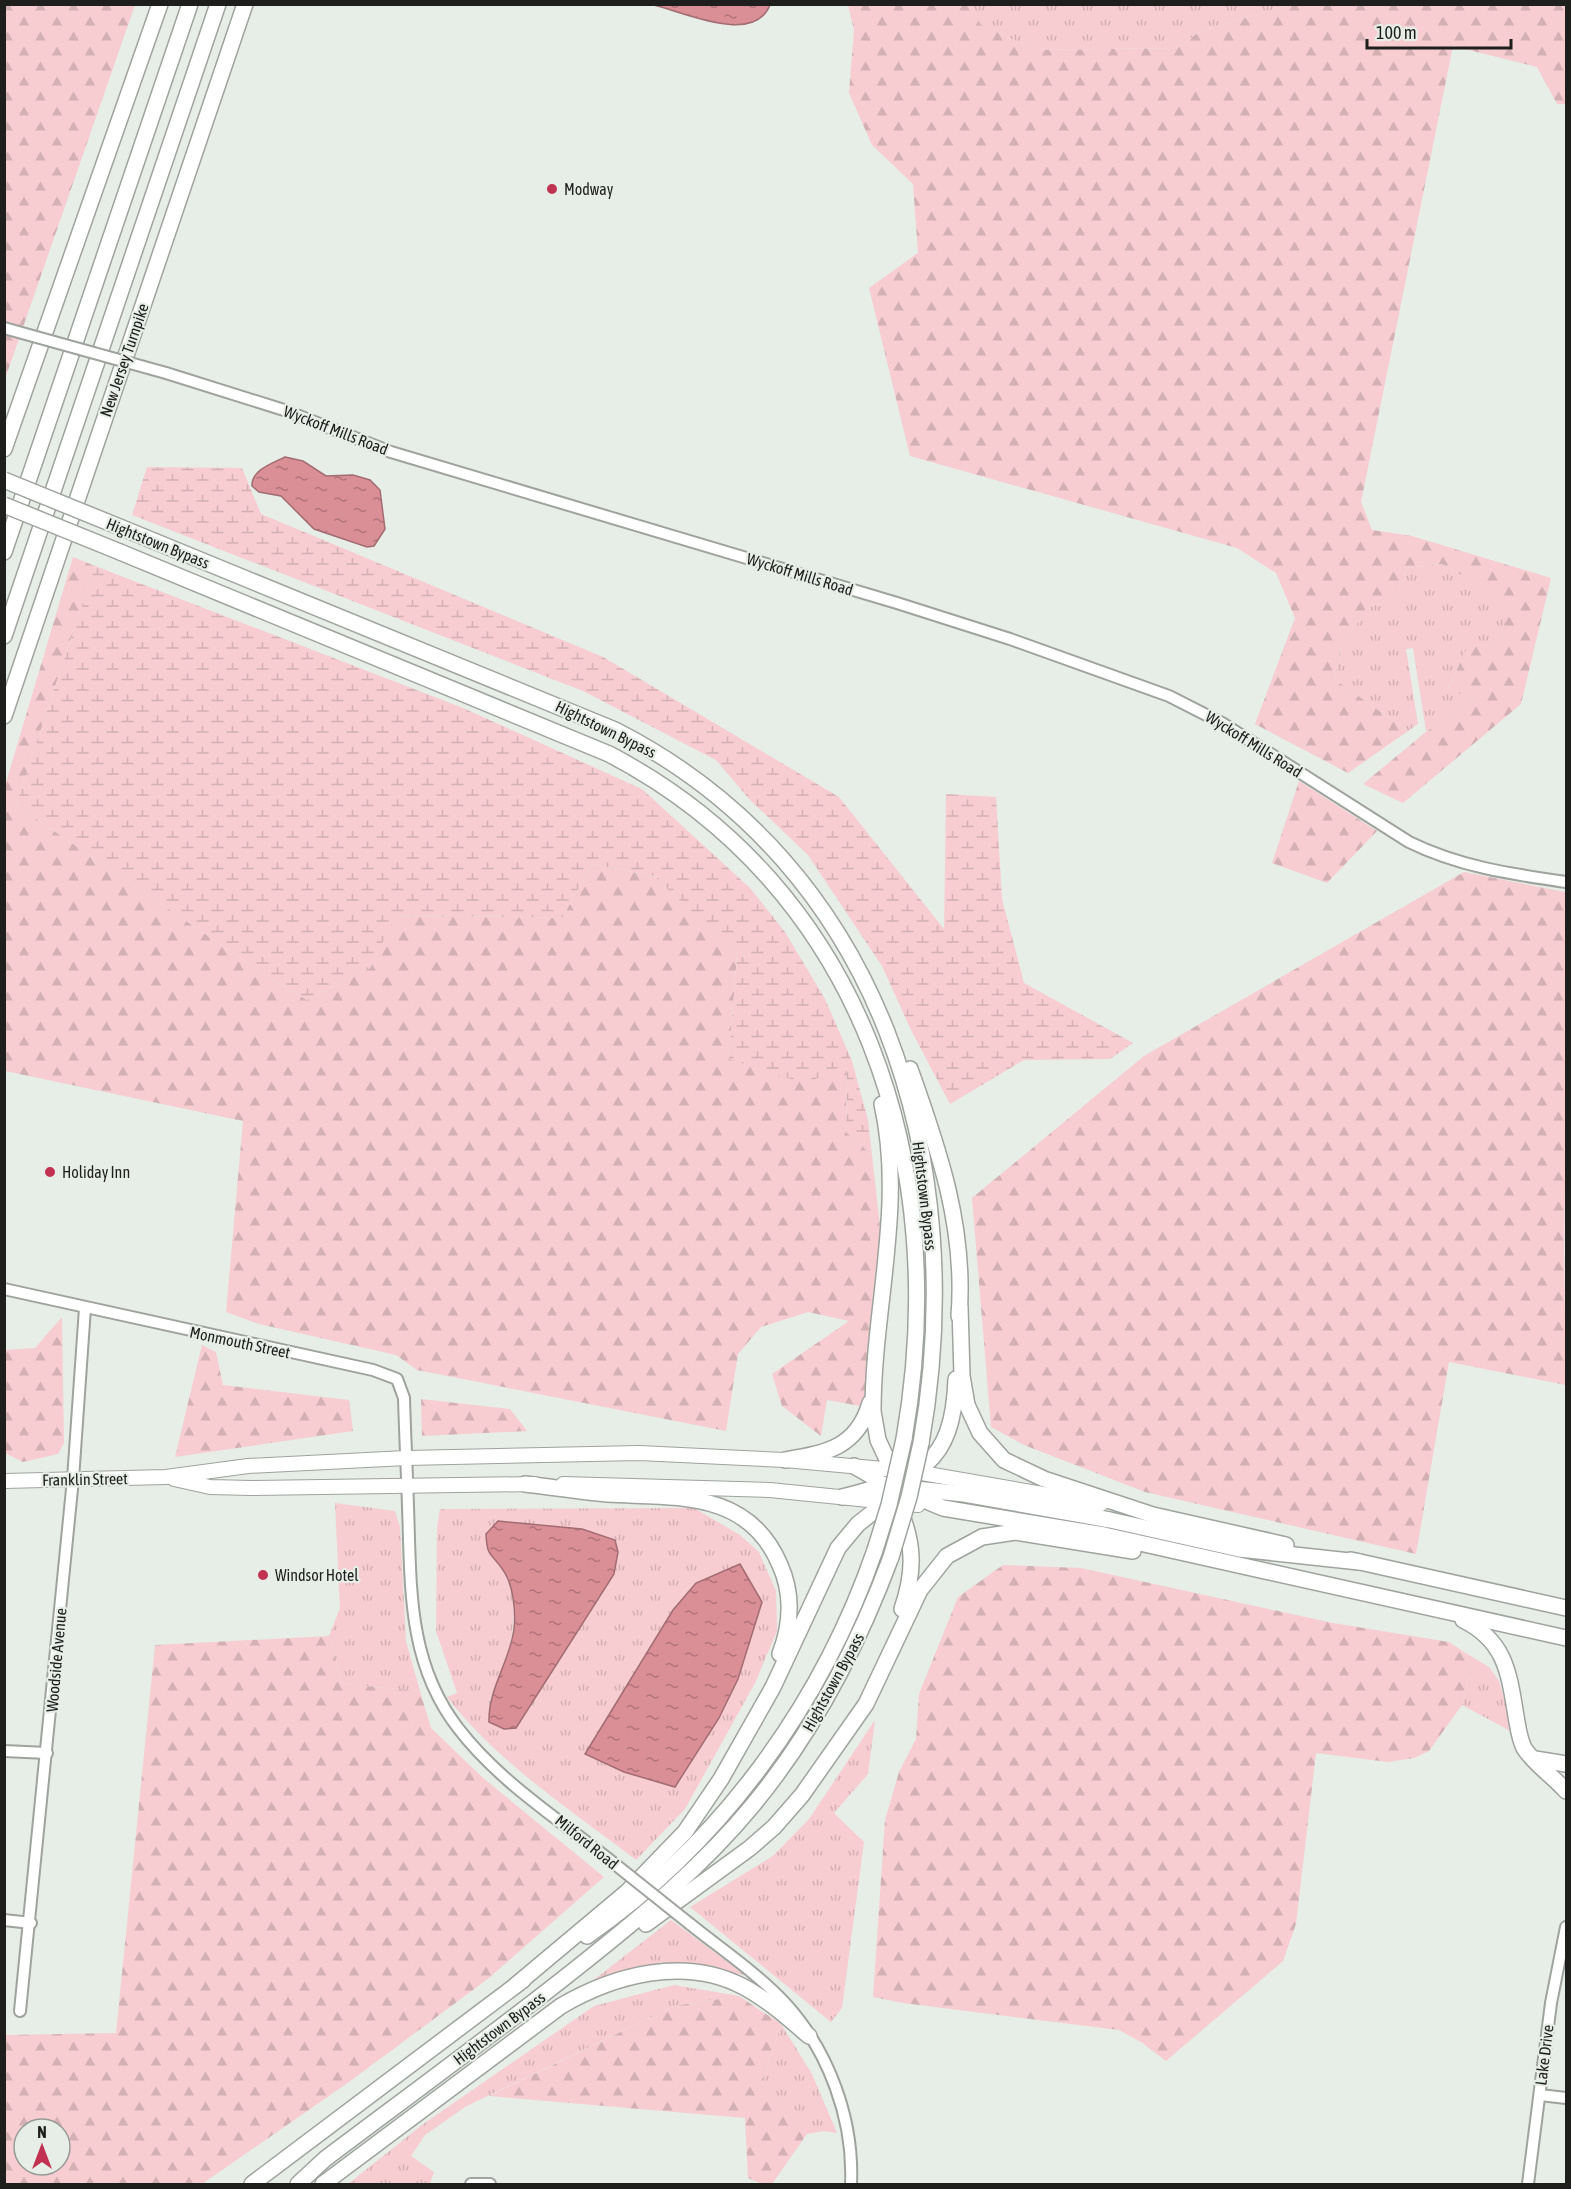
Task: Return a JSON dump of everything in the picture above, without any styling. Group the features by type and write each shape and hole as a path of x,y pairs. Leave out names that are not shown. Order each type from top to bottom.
{"highway":[{"path":"4,449 160,4"},
{"path":"4,552 190,4"},
{"name":"New Jersey Turnpike","path":"4,636 218,4"},
{"name":"New Jersey Turnpike","path":"4,716 245,4"},
{"name":"Hightstown Bypass","path":"4,480 582,715 660,755 731,806 780,854 824,910 869,986 894,1049 907,1092 928,1202 933,1267 930,1378 921,1443 909,1497 891,1557 865,1624 836,1681 796,1747 754,1803 675,1887 543,1995 326,2159 298,2184"},
{"name":"Hightstown Bypass","path":"4,505 571,736 656,781 712,822 768,876 821,945 855,1006 890,1096 910,1196 916,1308 913,1375 904,1438 889,1505 851,1612 813,1687 772,1752 738,1796 702,1836 650,1887 599,1928 516,1985 252,2184"},
{"path":"869,986 896,1029 944,1165 958,1233 965,1395 974,1423 991,1447 1004,1460 1033,1475 1153,1515 1566,1608"},
{"path":"855,1006 882,1102 889,1154 886,1259 874,1388 876,1432 900,1480 917,1497 943,1508 1104,1535 1566,1638"},
{"path":"516,1985 646,1874 685,1833 721,1779 783,1667 838,1548 858,1524 889,1496 900,1480 916,1473 938,1451 952,1418 960,1306"},
{"path":"785,1460 826,1452 849,1439 866,1416 874,1388"},
{"path":"837,1744 882,1655 911,1583 912,1546 889,1496 871,1475 854,1466"},
{"path":"900,1480 935,1490 1029,1505 1239,1549 1359,1562"},
{"path":"525,1484 606,1494 670,1496 704,1500 727,1510 747,1523 773,1551 788,1592 786,1636 721,1779"},
{"path":"842,1497 889,1496"},
{"path":"543,1995 666,1911 764,1837 802,1795 866,1704 925,1581 946,1556 963,1545 993,1534 1026,1532 1122,1550 1205,1557"},
{"path":"1444,1611 1478,1628 1491,1639 1508,1672 1520,1737 1532,1758 1566,1791"},
{"path":"1532,1758 1543,1762 1566,1764"},
{"path":"323,2184 561,2006 589,1991 623,1979 671,1971 715,1976 753,1993 809,2036"}],"main road":[{"path":"166,1477 248,1466 406,1458 639,1453 785,1460 854,1466 900,1480"},
{"path":"916,1473 1038,1492 1153,1515"},
{"path":"166,1477 210,1487 525,1484 700,1486 842,1497"},
{"name":"Franklin Street","path":"4,1481 166,1477"},
{"path":"889,1496 943,1508"}],"street":[{"name":"Wyckoff Mills Road","path":"4,328 166,373 284,410 391,452 1010,639 1169,696 1222,723 1431,853 1478,868 1566,882"},
{"name":"Monmouth Street","path":"4,1289 388,1374 397,1379 402,1388 406,1458"},
{"name":"Woodside Avenue","path":"20,2012 31,1923 73,1479 85,1308"},
{"name":"Milford Road","path":"406,1458 412,1616 424,1662 443,1704 459,1729 490,1763 776,1995 809,2036 828,2070 846,2122 850,2148 851,2184"},
{"path":"4,1750 47,1753"},
{"path":"4,1920 31,1923"},
{"name":"Lake Drive","path":"1528,2184 1551,2003 1566,1927"},
{"path":"1540,2095 1566,2098"},
{"path":"471,2184 489,2184"}],"green space":[{"path":"1349,4 1290,5 1201,31 1176,48 1035,50 979,24 973,5"},
{"path":"5,5 135,5 5,379"},
{"path":"848,5 973,5 980,24 1035,50 1176,48 1201,31 1290,5 1566,5 1566,104 1557,104 1537,67 1453,46 1361,502 1372,530 1412,536 1551,578 1521,704 1403,803 1363,784 1432,727 1475,699 1448,689 1467,648 1501,641 1509,602 1442,564 1407,568 1397,597 1367,608 1342,647 1334,679 1408,731 1348,773 1255,724 1295,618 1276,573 1237,548 910,456 869,288 918,253 913,184 872,145 849,93 854,30"},
{"path":"147,467 242,468 261,514 603,657 839,797 944,929 946,794 996,797 1002,899 1024,983 1133,1043 1110,1059 1024,1060 950,1104 911,1030 882,966 808,855 749,799 716,760 583,691 132,515"},
{"path":"73,557 95,566 16,805 273,980 307,1000 370,968 395,915 562,918 592,864 654,876 737,955 729,1059 847,1063 846,1132 872,1155 881,1235 866,1407 827,1400 821,1436 782,1406 772,1374 849,1321 808,1312 761,1327 738,1354 726,1431 417,1370 396,1355 259,1324 226,1312 243,1121 5,1071 5,786"},
{"path":"1442,564 1510,602 1501,641 1468,648 1448,688 1475,699 1426,731 1413,648 1406,649 1418,724 1408,731 1334,679 1342,647 1367,608 1397,597 1407,568"},
{"path":"95,566 463,708 642,789 750,888 785,932 825,999 852,1061 868,1120 872,1155 846,1132 847,1063 806,1084 729,1059 737,955 654,876 592,864 562,918 396,915 370,968 307,1000 273,980 16,805"},
{"path":"1299,781 1377,831 1327,883 1272,863"},
{"path":"1464,872 1565,892 1566,1385 1449,1362 1416,1554 1145,1492 1024,1445 991,1427 972,1198 1144,1056"},
{"path":"62,1317 64,1443 58,1454 23,1462 5,1453 5,1350 35,1348"},
{"path":"202,1345 216,1352 223,1385 349,1400 353,1431 175,1457"},
{"path":"421,1399 510,1409 527,1431 422,1436"},
{"path":"335,1503 395,1511 400,1527 406,1641 420,1691 343,1684 329,1636 340,1608"},
{"path":"694,1508 740,1535 759,1552 776,1591 777,1631 755,1683 685,1809 636,1860 512,1764 467,1721 447,1697 457,1693 436,1631 437,1528 440,1509","holes":["498,1521 582,1529 488,1704 507,1656 513,1624 511,1591 505,1574 488,1550 486,1534","714,1577 727,1698 719,1718 690,1763 585,1754 673,1610 696,1583"]},
{"path":"1003,1565 1081,1568 1333,1623 1449,1642 1464,1652 1471,1668 1462,1705 1429,1751 1414,1758 1388,1762 1316,1753 1296,1924 1283,1961 1166,2061 1141,2042 1119,2030 903,2003 873,1997 885,1820 899,1772 916,1739 919,1694 958,1597"},
{"path":"329,1636 343,1684 420,1691 431,1728 483,1778 604,1877 489,1978 349,2082 202,2184 5,2184 5,2035 116,2033 155,1645"},
{"path":"1464,1652 1489,1667 1499,1681 1514,1733 1462,1705 1471,1668"},
{"path":"875,1720 868,1774 834,1813 864,1842 842,2008 831,2022 690,1907 773,1856 809,1819"},
{"path":"671,1920 745,1975 661,1962 591,1982"},
{"path":"674,1985 739,1996 674,2006 465,2107 425,2135 411,2156 434,2172 430,2184 348,2184 422,2125 594,2006"},
{"path":"739,1996 781,2024 762,2083 807,2134 772,2184 762,2184 748,2178 745,2118 489,2096 674,2006"},
{"path":"781,2024 812,2074 837,2133 824,2131 807,2134 762,2083"}],"water":[{"path":"770,4 762,17 750,23 735,25 701,19 654,5"},
{"path":"285,457 303,461 326,476 353,475 370,480 380,490 385,529 374,546 367,547 314,529 281,496 259,492 252,486 259,471"},
{"path":"498,1521 582,1529 615,1540 618,1552 614,1574 516,1728 504,1729 489,1722 492,1698 512,1641 515,1622 509,1583 487,1547 486,1534"},
{"path":"740,1564 762,1602 738,1679 719,1718 675,1787 624,1772 585,1754 673,1610 696,1583"}],"place":[{"name":"Modway","path":"552,189"},
{"name":"Holiday Inn","path":"50,1172"},
{"name":"Windsor Hotel","path":"263,1575"}]}
